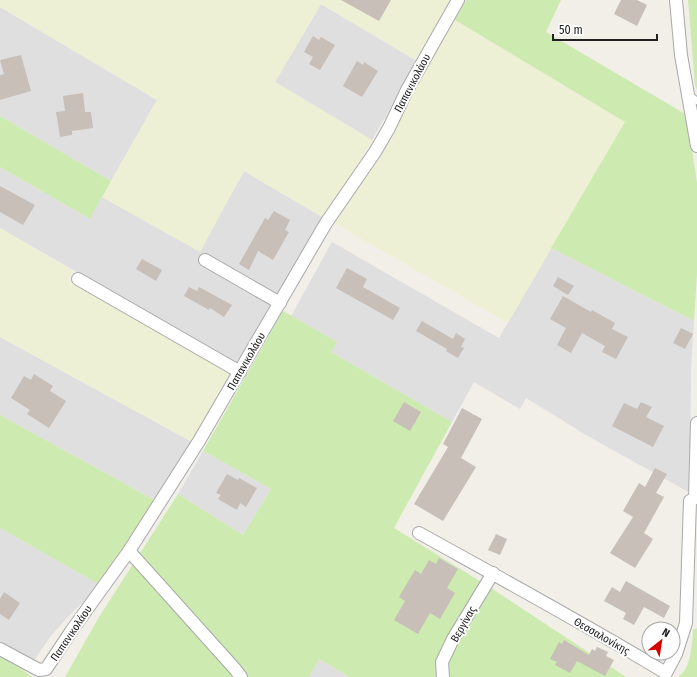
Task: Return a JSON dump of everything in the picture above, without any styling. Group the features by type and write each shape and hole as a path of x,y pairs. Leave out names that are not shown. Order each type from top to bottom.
{"street":[{"name":"Παπανικολάου","path":"0,649 39,670 46,669 129,551 199,441 326,223 370,161 389,128 407,90 458,0"},
{"path":"676,0 681,55 697,146"},
{"path":"206,260 280,303"},
{"path":"78,279 240,372"},
{"name":"Θεσσαλονίκης","path":"419,533 635,655 665,675 676,654 686,622 690,501 695,498 697,423"},
{"path":"129,551 241,677"},
{"name":"Βεργίνας","path":"443,677 442,662 453,639 492,574"}],"lane":[{"path":"688,93 697,101"}],"shaded area":[{"path":"321,4 417,61 372,140 275,82"},
{"path":"0,7 157,100 111,181 0,116"},
{"path":"0,167 90,219 102,197 199,251 244,171 324,218 237,364 0,228"},
{"path":"332,242 499,338 551,248 694,321 691,368 690,493 586,435 526,398 520,409 474,382 452,422 331,352 337,342 291,316"},
{"path":"0,337 194,443 158,502 0,415"},
{"path":"203,451 271,489 243,535 178,494"},
{"path":"0,528 100,585 50,637 33,662 0,643"},
{"path":"319,659 349,677 309,677"}],"green space":[{"path":"0,0 450,0 417,61 321,4 275,82 372,140 324,218 244,171 200,252 102,197 157,100 0,7"},
{"path":"466,0 561,0 546,32 687,115 697,183 697,274 694,321 551,248 625,122 455,20"},
{"path":"688,0 697,0 697,90 695,85"},
{"path":"455,20 625,122 508,323 332,222 426,65 431,60"},
{"path":"0,116 111,181 90,219 0,167"},
{"path":"0,228 73,271 68,280 234,375 194,443 0,337"},
{"path":"283,311 337,342 331,352 452,422 394,528 491,588 626,677 349,677 319,659 309,677 65,677 99,617 178,494 243,535 271,489 203,451"},
{"path":"0,415 158,502 100,585 0,528"},
{"path":"697,628 697,677 678,677 686,669 690,656 693,630"},
{"path":"0,656 19,667 32,677 0,677"}],"building":[{"path":"341,0 391,0 379,21"},
{"path":"621,0 637,0 647,5 637,26 614,14"},
{"path":"313,36 319,40 321,37 335,45 320,70 309,64 313,57 304,52"},
{"path":"21,55 31,91 0,100 0,75 4,74 0,60"},
{"path":"357,61 363,65 364,62 378,71 362,97 343,86"},
{"path":"83,93 85,112 91,112 93,128 72,131 72,135 60,137 56,112 65,111 63,96"},
{"path":"0,186 35,205 23,225 0,212"},
{"path":"274,211 290,220 285,230 289,232 273,260 258,251 249,270 239,264 265,218 268,220"},
{"path":"142,259 162,270 156,281 136,269"},
{"path":"347,268 367,279 363,287 400,308 393,320 336,288"},
{"path":"558,277 574,286 568,295 553,286"},
{"path":"189,287 197,291 199,287 232,305 224,317 210,308 209,310 184,296"},
{"path":"563,296 591,312 592,310 615,323 612,329 628,337 616,359 602,352 605,346 582,333 571,353 557,345 566,328 550,319"},
{"path":"422,321 453,339 456,333 465,339 461,347 464,348 458,358 446,351 447,349 416,331"},
{"path":"681,328 693,334 685,349 673,343"},
{"path":"34,374 53,386 50,391 66,401 49,428 27,414 30,410 11,398 24,376 31,380"},
{"path":"404,402 421,412 410,431 393,421"},
{"path":"641,402 652,407 646,417 664,426 653,447 612,426 624,403 637,409"},
{"path":"462,408 482,419 461,458 476,467 443,521 414,504 448,447 443,444"},
{"path":"655,468 667,474 656,493 664,497 644,533 653,539 635,568 610,553 633,517 623,511 639,483 645,487"},
{"path":"227,474 238,480 239,478 257,488 246,507 240,503 237,510 218,499 221,495 216,493"},
{"path":"496,534 507,539 500,555 488,550"},
{"path":"439,558 458,569 447,588 455,593 440,619 430,613 418,634 394,620 405,601 399,597 415,570 421,574 429,560 436,564"},
{"path":"626,581 670,606 664,618 644,607 634,625 623,619 626,613 604,601 612,587 620,592"},
{"path":"4,592 20,603 9,620 0,614 0,599"},
{"path":"564,640 589,655 592,649 595,651 597,647 608,652 606,656 614,660 605,676 577,661 570,673 555,665 557,662 550,659 559,642 562,644"}]}
